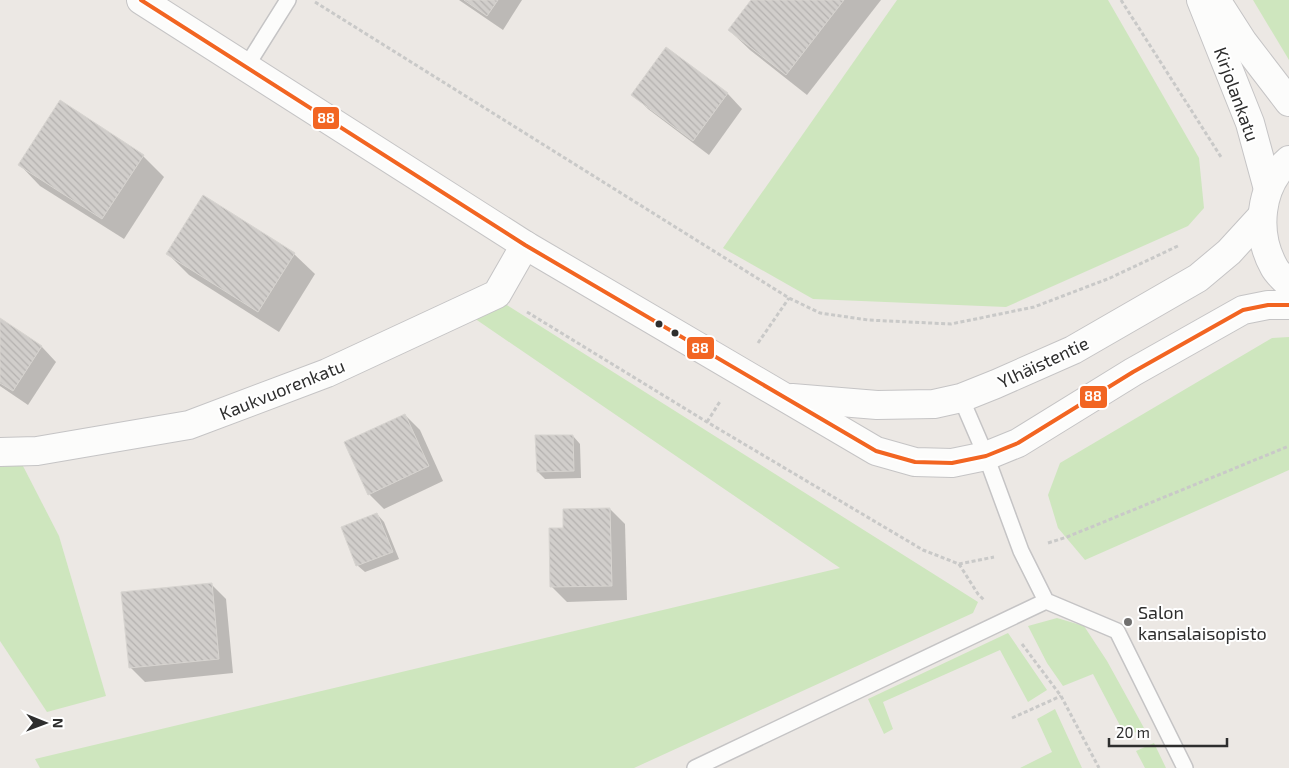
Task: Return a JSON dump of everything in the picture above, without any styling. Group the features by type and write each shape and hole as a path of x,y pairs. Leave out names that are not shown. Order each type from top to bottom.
{"street":[{"name":"Ylhäistentie","path":"141,0 525,245 876,451 915,462 952,464 986,456 1018,443 1133,372 1243,310 1268,305 1289,305"},
{"name":"Kirjolankatu","path":"1201,0 1250,123 1268,189"},
{"name":"Kirjolankatu","path":"1216,0 1243,42 1289,102"},
{"path":"1289,160 1282,166 1268,189 1262,216 1264,243 1274,268 1289,284"},
{"name":"Ylhäistentie","path":"786,398 877,405 934,404 961,398 1073,350 1198,278 1229,252 1262,216"},
{"name":"Kaukvuorenkatu","path":"0,452 37,451 189,425 327,373 497,294 525,245"}],"lane":[{"path":"246,67 288,0"},
{"path":"961,398 986,456 1021,551 1046,601 1117,631 1185,768"},
{"path":"695,768 1046,601"}],"path":[{"path":"312,0 781,292 820,313 868,320 951,324 1034,308 1110,278 1184,243"},
{"path":"1121,0 1223,159 1256,143"},
{"path":"958,564 978,594 1005,620 1061,696 1099,768"},
{"path":"1012,718 1061,696"}],"green space":[{"path":"897,0 1108,0 1199,158 1204,208 1188,226 1006,307 813,299 723,248"},
{"path":"1253,0 1289,0 1289,60"},
{"path":"499,300 978,602 973,613 634,768 40,768 35,759 840,568 471,316"},
{"path":"1289,337 1289,470 1085,560 1058,528 1048,495 1060,463 1272,338"},
{"path":"0,466 23,466 59,536 106,696 47,712 0,641"},
{"path":"1057,618 1084,626 1107,661 1144,728 1126,737 1093,674 1063,686 1047,663 1028,626"},
{"path":"1008,633 1047,690 1028,702 1000,650 883,702 893,729 884,734 868,699"},
{"path":"1055,709 1082,768 1020,768 1052,752 1037,719"},
{"path":"1154,743 1166,768 1145,768 1136,751"}],"building":[{"path":"464,0 498,0 487,16"},
{"path":"751,0 844,0 786,75 728,30"},
{"path":"666,47 728,93 693,141 631,95"},
{"path":"60,100 144,155 102,219 18,165"},
{"path":"203,195 295,253 258,312 166,254"},
{"path":"0,318 42,346 13,391 0,383"},
{"path":"405,414 429,466 368,495 344,442"},
{"path":"535,435 573,435 574,471 537,472"},
{"path":"610,508 612,586 550,587 549,528 563,528 563,509"},
{"path":"377,513 393,552 356,566 341,527"},
{"path":"212,583 219,659 129,668 121,592"}],"transit line":[{"name":"88","path":"141,0 525,245 876,451 915,462 952,463 986,456 1018,443 1133,372 1243,310 1268,305 1289,305"}],"place":[{"name":"Salon kansalaisopisto","path":"1128,622"}]}
